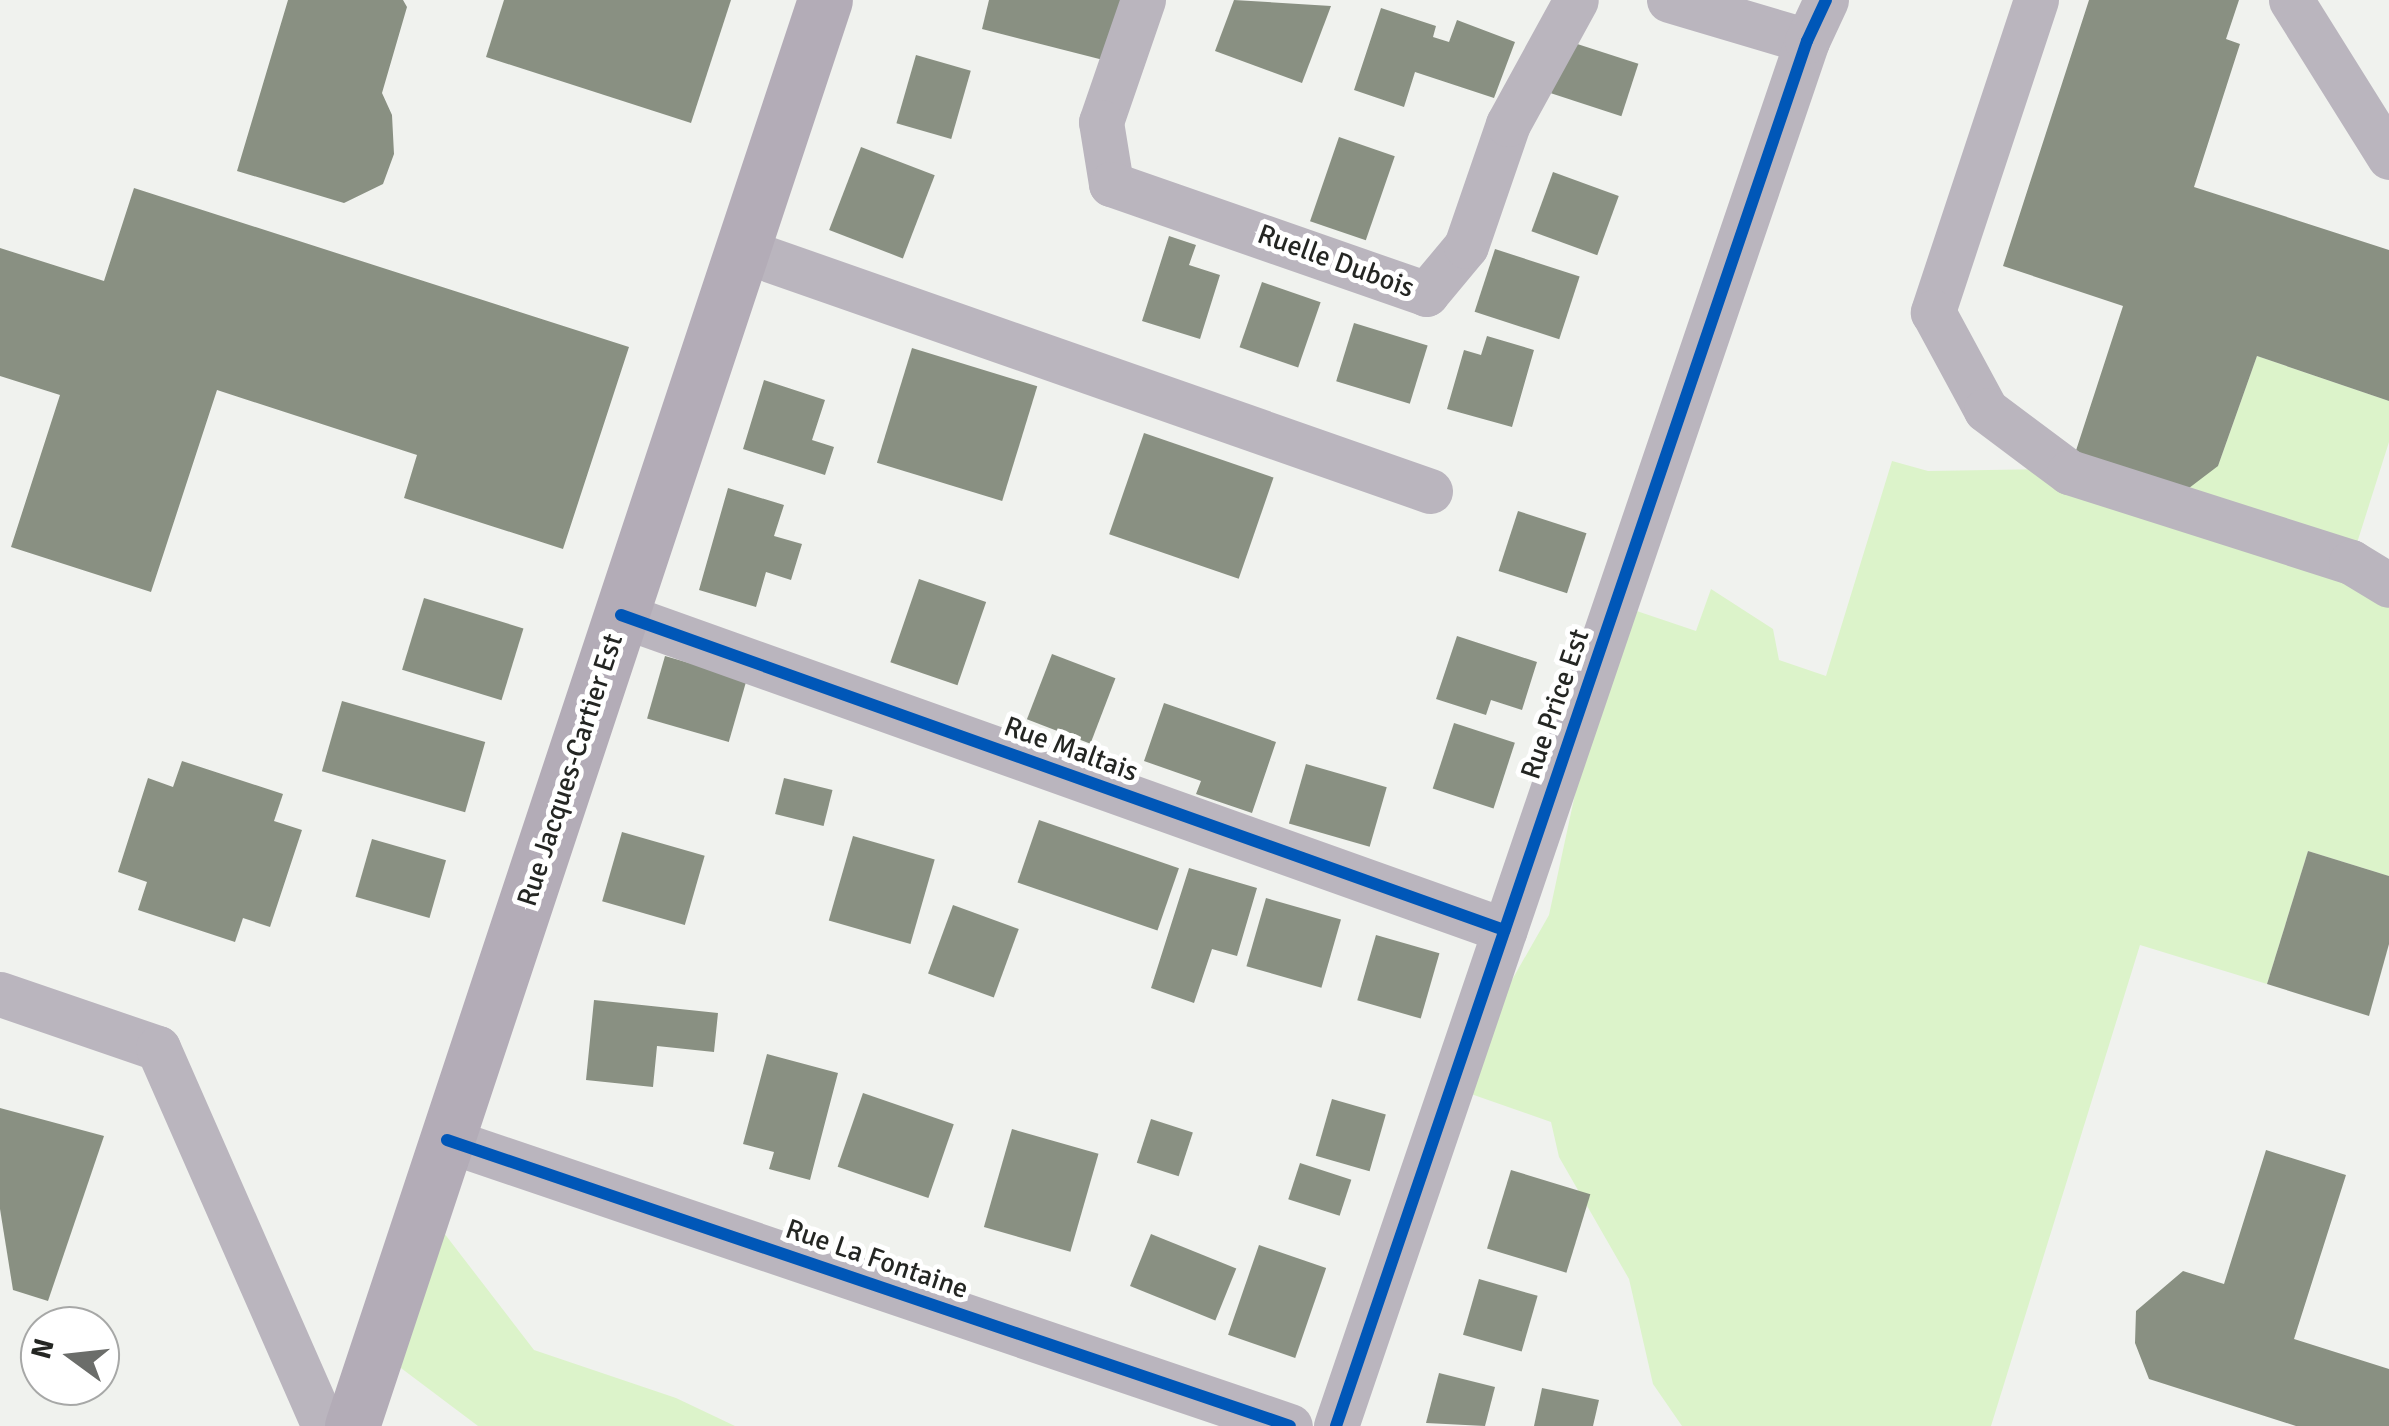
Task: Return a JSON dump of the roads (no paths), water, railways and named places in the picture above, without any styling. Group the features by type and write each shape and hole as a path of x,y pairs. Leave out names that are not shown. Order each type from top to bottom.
{"main road":[{"name":"Rue Jacques-Cartier Est","path":"352,1426 825,0"}],"street":[{"name":"Ruelle Dubois","path":"1143,0 1101,122 1111,184 1426,294 1466,246 1508,124 1576,0"},
{"path":"1670,0 1807,41"},
{"name":"Rue Price Est","path":"1336,1426 1807,41 1826,0"},
{"path":"2036,0 1934,312 1986,410 2068,472 2350,562 2389,585"},
{"path":"2290,0 2389,157"},
{"path":"742,250 1430,491"},
{"name":"Rue Maltais","path":"621,615 1504,930"},
{"path":"0,994 158,1048 324,1426"},
{"name":"Rue La Fontaine","path":"447,1140 1290,1426"}]}
